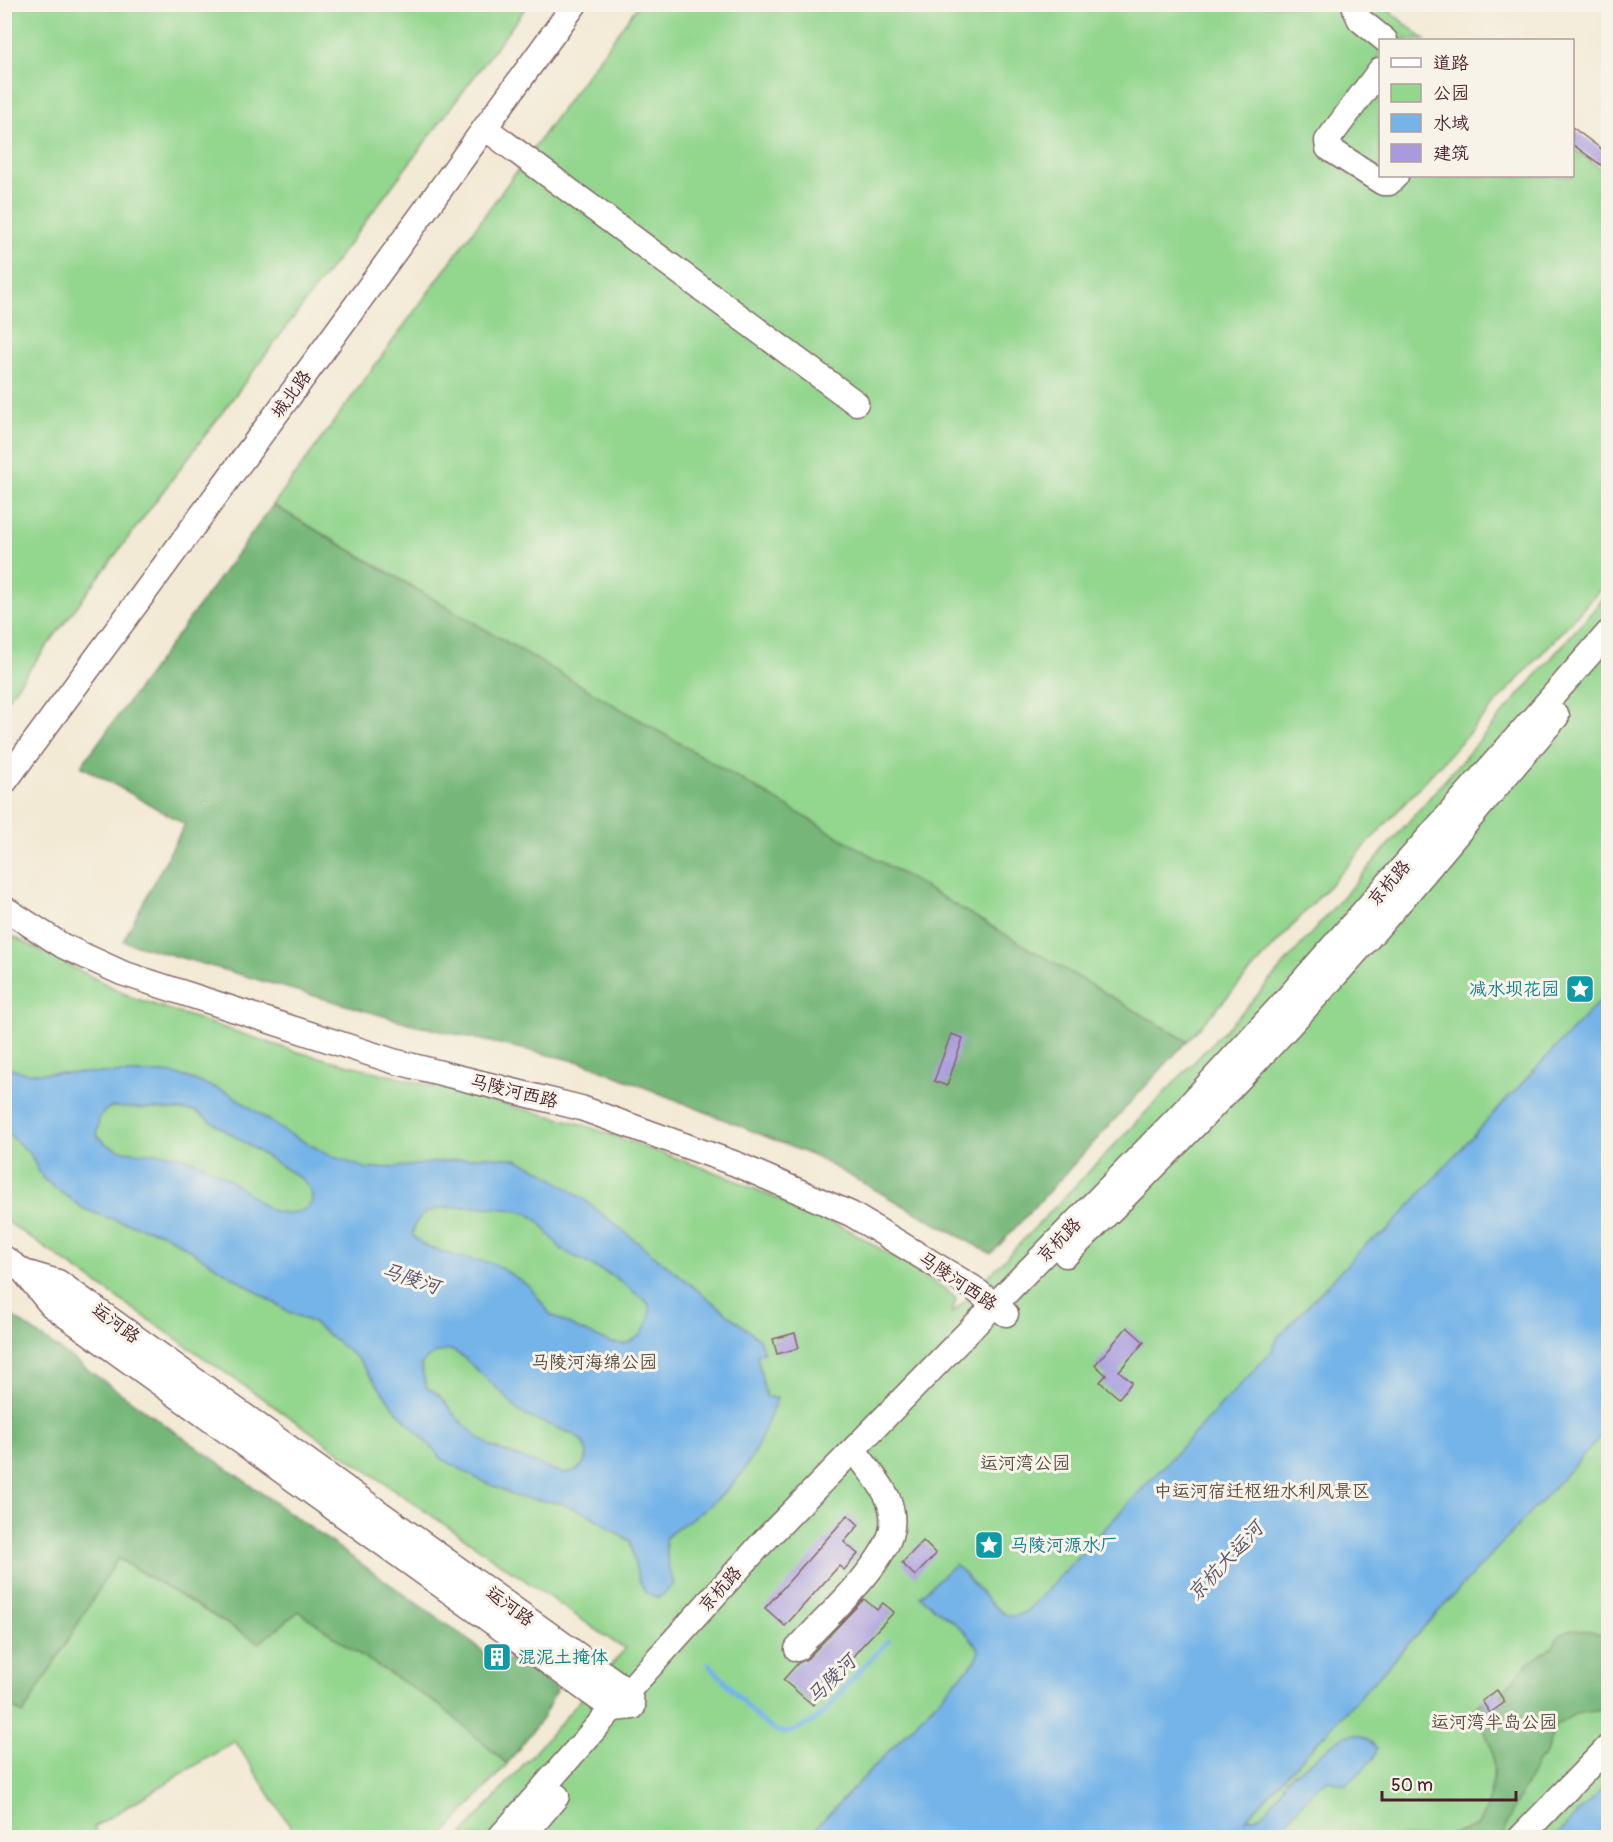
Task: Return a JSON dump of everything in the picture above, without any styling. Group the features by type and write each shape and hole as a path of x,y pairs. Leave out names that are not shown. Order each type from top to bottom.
{"street":[{"name":"城北路","path":"4,783 575,4"},
{"path":"1357,4 1355,9 1360,20 1384,39"},
{"path":"1379,71 1327,141 1328,148 1383,183 1389,183 1395,177"},
{"path":"485,128 856,403"},
{"name":"京杭路","path":"499,1838 624,1702 1001,1309 1284,1002 1608,633"},
{"name":"京杭路","path":"522,1838 624,1702 763,1542 1001,1309 1127,1195 1260,1058 1353,956 1608,658"},
{"name":"马陵河西路","path":"4,908 63,946 122,973 393,1061 581,1108 736,1164 851,1214 972,1287 1001,1309"},
{"name":"运河路","path":"10,1262 51,1305 624,1702"},
{"path":"797,1649 867,1574 890,1536 892,1522 890,1506 881,1486 860,1458"},
{"path":"1520,1838 1608,1748"}],"green space":[{"path":"4,5 528,5 5,702"},
{"path":"638,5 1382,5 1424,39 1379,39 1379,177 1574,177 1574,149 1608,174 1608,581 1187,1041 273,505"},
{"path":"273,505 1187,1041 991,1254 816,1157 585,1063 419,1026 123,941 185,824 81,766"},
{"name":"中运河宿迁枢纽水利风景区","path":"1608,593 1608,1837 460,1837 626,1648 617,1644 5,1220 4,932 131,997 294,1051 578,1123 723,1175 851,1231 947,1290 956,1299 952,1314 1247,1007"},
{"path":"5,1311 463,1636 485,1653 488,1664 509,1660 512,1655 557,1689 543,1717 507,1764 442,1707 348,1647 299,1611 259,1643 118,1558 23,1714 5,1702"},
{"path":"117,1558 259,1643 299,1611 348,1647 442,1707 507,1764 442,1837 297,1837 235,1741 94,1827 99,1837 5,1837 4,1702 23,1714"},
{"name":"运河湾半岛公园","path":"1573,1629 1608,1637 1608,1709 1575,1714 1555,1726 1545,1756 1537,1763 1505,1826 1504,1837 1436,1838 1477,1827 1489,1799 1493,1779 1493,1759 1488,1739 1474,1709 1482,1701 1490,1713 1505,1702 1500,1695 1527,1664 1553,1646 1561,1634"}],"water":[{"name":"京杭大运河","path":"1608,992 1608,1429 1243,1822 1266,1811 1286,1781 1295,1772 1344,1737 1352,1734 1360,1735 1369,1740 1377,1749 1368,1764 1344,1785 1329,1780 1316,1788 1294,1814 1280,1837 807,1837 976,1660 979,1650 967,1634 920,1596 955,1564 988,1601 1003,1613 1015,1616 1028,1610 1272,1351 1278,1337 1368,1242 1385,1233"},
{"path":"5,1066 25,1073 167,1073 186,1077 229,1093 286,1132 329,1155 368,1169 486,1156 516,1159 540,1170 582,1198 759,1339 764,1352 757,1355 766,1397 777,1398 757,1447 738,1478 709,1506 665,1539 669,1570 674,1584 659,1598 646,1593 638,1578 630,1541 590,1515 560,1503 518,1497 442,1459 396,1410 358,1359 313,1323 289,1312 164,1234 84,1209 43,1179 30,1154 5,1131","holes":["112,1107 195,1111 303,1180 310,1190 312,1198 310,1204 298,1212 270,1210 225,1177 201,1163 174,1155 123,1151 113,1148 97,1135 101,1114","451,1207 486,1207 529,1214 539,1222 562,1250 616,1278 648,1303 649,1320 641,1335 626,1344 611,1343 580,1330 551,1315 529,1286 492,1263 459,1257 423,1245 413,1236 415,1224 421,1216 429,1211","451,1350 462,1356 517,1410 526,1416 573,1434 584,1443 587,1454 584,1463 577,1470 564,1474 492,1447 479,1438 458,1419 439,1395 426,1387 421,1365 438,1353"]},
{"path":"1608,1782 1608,1837 1555,1837"}],"building":[{"path":"1574,128 1608,154 1608,170 1574,145"},
{"path":"951,1034 963,1038 947,1086 934,1081"},
{"path":"1127,1327 1144,1342 1119,1371 1132,1382 1119,1398 1100,1382 1106,1375 1095,1365"},
{"path":"795,1333 799,1348 777,1354 773,1339"},
{"path":"848,1515 859,1525 844,1542 858,1554 844,1570 839,1566 785,1626 765,1608"},
{"path":"923,1541 936,1554 915,1576 902,1563"},
{"path":"864,1599 877,1610 883,1603 894,1612 860,1648 813,1705 783,1680 798,1663 807,1659"},
{"path":"1497,1690 1505,1702 1490,1713 1482,1701"}],"waterway":[{"name":"马陵河","path":"709,1664 759,1719 777,1731 787,1733 809,1724 826,1711 888,1641"}],"place":[{"name":"减水坝花园","path":"1580,989"},
{"name":"马陵河源水厂","path":"989,1545"},
{"name":"混泥土掩体","path":"497,1657"}],"park label":[{"name":"马陵河海绵公园","path":"594,1362"},
{"name":"运河湾公园","path":"1025,1463"}]}
